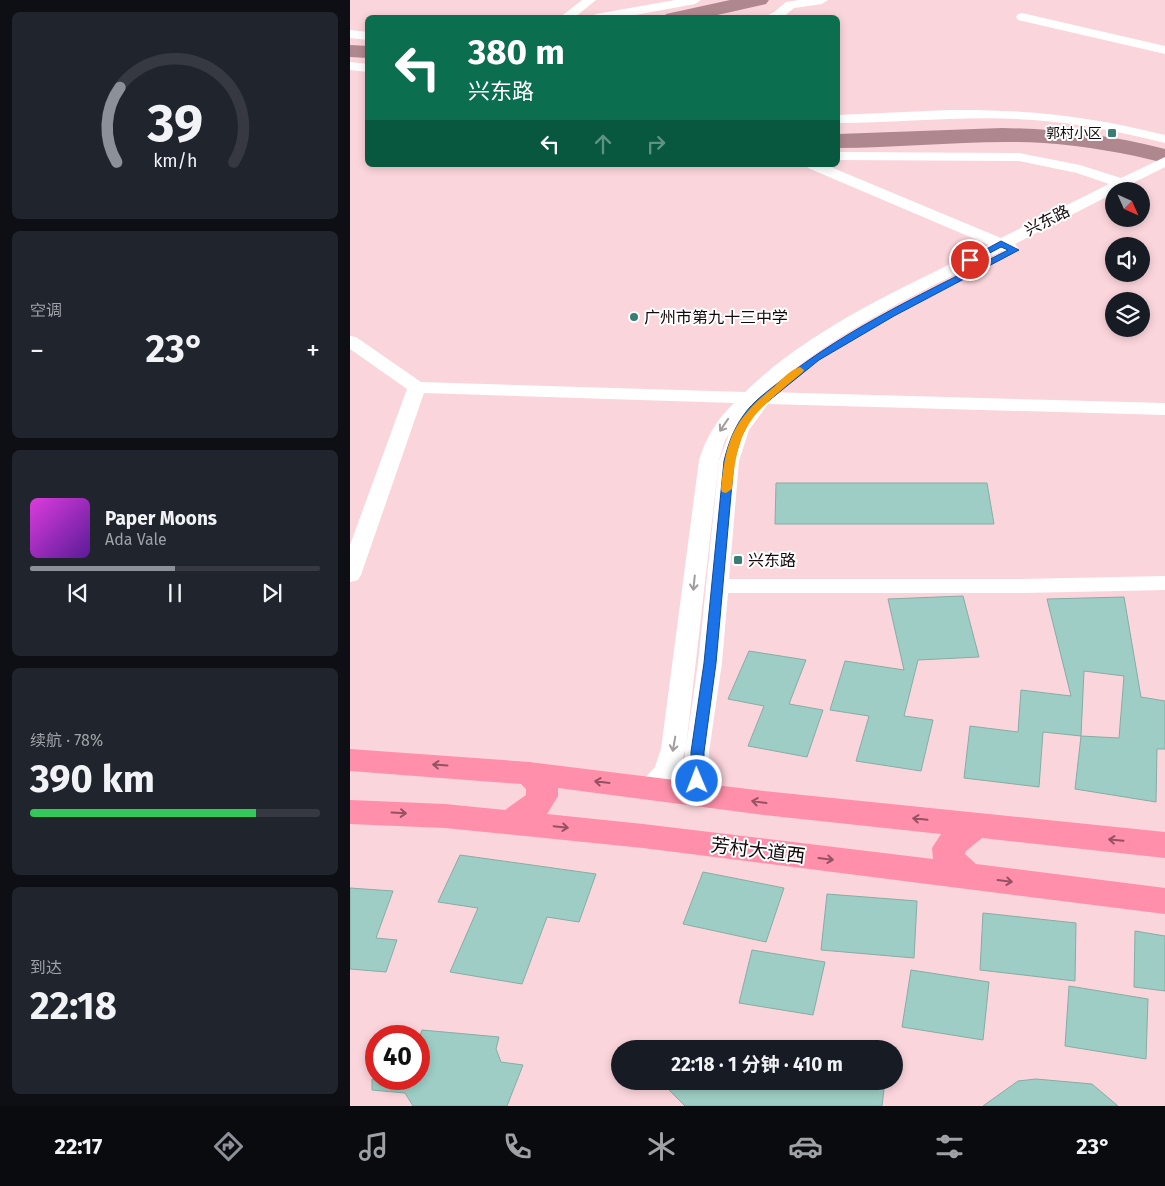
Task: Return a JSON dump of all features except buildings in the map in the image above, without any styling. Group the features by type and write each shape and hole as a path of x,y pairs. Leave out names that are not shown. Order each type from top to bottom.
{"highway":[{"path":"350,760 529,773 764,803 1165,845"},
{"path":"509,822 534,809 542,797 542,788 538,780 529,773"},
{"name":"芳村大道西","path":"350,812 445,816 643,836 1165,901"},
{"path":"967,876 952,864 948,856 948,848 954,841 976,825"}],"street":[{"path":"569,15 590,0"},
{"path":"612,15 695,0"},
{"path":"778,15 790,5 822,0"},
{"path":"1022,17 1165,50"},
{"path":"350,34 365,36"},
{"path":"350,66 365,68"},
{"path":"840,119 1010,115 1092,123 1165,139"},
{"path":"840,156 1019,157 1080,169 1105,182"},
{"path":"818,167 1008,247"},
{"name":"兴东路","path":"1136,182 1161,167"},
{"name":"兴东路","path":"650,788 669,767 674,750 709,460 715,440 722,428 757,398 816,358 859,332 1008,247 1105,199"},
{"path":"350,341 417,387 1165,408"},
{"path":"350,575 417,387"},
{"name":"兴东路","path":"704,794 697,781 697,752 710,663 729,461 736,437 757,398"},
{"path":"716,586 1022,586 1165,583"}],"waterway":[{"path":"687,15 759,0"},
{"path":"350,51 365,52"},
{"path":"840,141 1002,135 1043,136 1084,139 1125,146 1165,156"}],"slow traffic":[{"path":"726,489 729,461 736,437 747,417 772,392 800,370"}],"place":[{"name":"郭村小区","path":"1112,133"},
{"name":"广州市第九十三中学","path":"634,317"},
{"name":"兴东路","path":"738,560"}],"route":[{"path":"697,781 697,752 710,663 729,461 736,437 747,417 758,405 816,358 891,314 1015,250 1001,244 970,260"}]}
